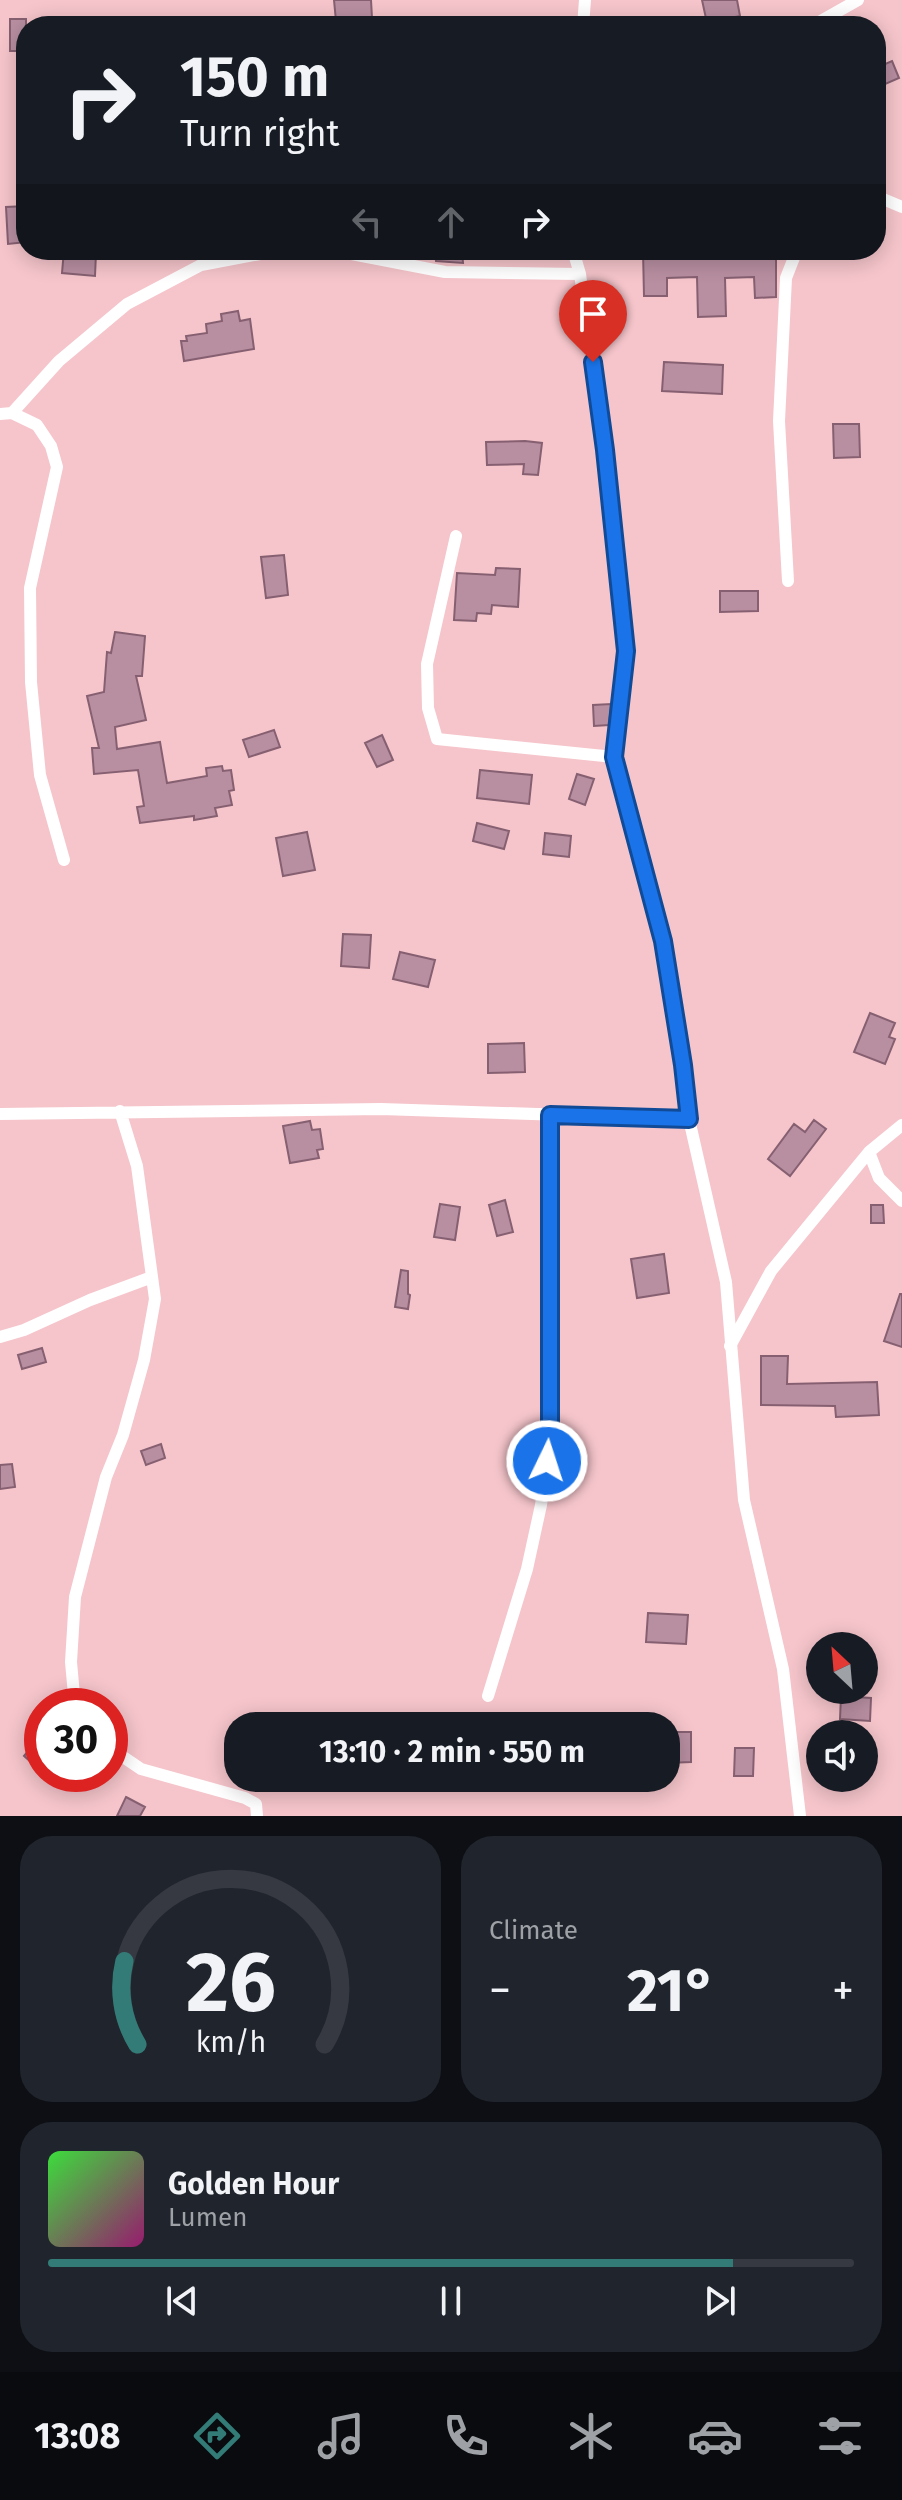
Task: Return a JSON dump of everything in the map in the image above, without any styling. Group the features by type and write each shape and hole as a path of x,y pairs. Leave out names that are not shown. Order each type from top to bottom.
{"street":[{"path":"830,16 858,0"},
{"path":"64,860 40,775 31,682 30,588 57,467 51,446 37,425 6,414 59,361 127,304 201,265 228,260"},
{"path":"383,260 445,272 580,274"},
{"path":"576,260 605,450 626,651 614,757 663,941 689,1119 726,1282 744,1500 783,1669 800,1816"},
{"path":"788,581 779,421 786,278 793,260"},
{"path":"456,536 427,664 428,708 437,739 614,757"},
{"path":"0,1114 381,1109 689,1119"},
{"path":"73,1688 71,1662 75,1597 106,1477 123,1435 144,1360 155,1299 137,1166 120,1111"},
{"path":"488,1696 527,1569 541,1505 550,1439 550,1115"},
{"path":"730,1346 771,1271 869,1152 902,1125"},
{"path":"869,1152 879,1178 902,1201"},
{"path":"0,1337 152,1277"},
{"path":"128,1760 141,1769 245,1798 256,1804 257,1816"}],"building":[{"path":"334,0 371,0 372,16 336,16"},
{"path":"702,0 737,0 740,16 705,16"},
{"path":"10,19 16,19 16,51 10,51"},
{"path":"892,61 899,78 886,84 886,64"},
{"path":"16,206 16,243 8,244 6,207"},
{"path":"63,260 96,260 95,276 62,273"},
{"path":"463,260 463,263 436,261"},
{"path":"643,260 776,260 776,297 755,298 754,277 725,278 726,316 698,317 697,277 667,278 667,296 644,296"},
{"path":"238,311 240,321 250,319 254,349 184,361 181,341 187,341 186,336 207,333 206,324 222,321 221,314"},
{"path":"664,362 723,365 722,394 662,391"},
{"path":"833,424 859,424 860,457 834,458"},
{"path":"486,442 542,443 538,475 523,474 524,464 487,465"},
{"path":"284,555 288,595 266,598 261,557"},
{"path":"496,568 520,569 518,607 492,605 491,614 477,613 476,621 454,620 457,573 495,575"},
{"path":"720,591 758,591 758,611 720,612"},
{"path":"115,632 145,636 142,676 136,676 146,720 115,727 117,749 160,742 167,783 207,776 206,768 222,766 223,771 231,770 234,790 229,791 232,805 215,808 217,816 140,823 137,807 144,806 138,770 94,774 92,748 99,748 87,696 104,692 107,652 111,653"},
{"path":"611,704 609,725 594,726 593,705"},
{"path":"274,730 280,747 249,757 243,740"},
{"path":"382,735 393,760 377,767 365,743"},
{"path":"480,770 532,775 529,804 477,798"},
{"path":"577,774 594,779 585,805 569,799"},
{"path":"477,823 509,831 504,849 473,841"},
{"path":"307,832 315,870 283,876 276,838"},
{"path":"545,833 571,836 569,857 543,854"},
{"path":"343,934 371,935 369,968 341,966"},
{"path":"400,952 435,960 428,987 393,979"},
{"path":"870,1013 895,1023 889,1037 895,1039 885,1064 854,1052"},
{"path":"524,1043 525,1072 488,1073 488,1044"},
{"path":"814,1120 826,1129 790,1176 768,1159 794,1124 805,1132"},
{"path":"310,1121 312,1130 320,1129 323,1149 317,1150 319,1158 290,1163 283,1126"},
{"path":"505,1200 513,1232 497,1236 489,1205"},
{"path":"440,1204 460,1207 455,1240 434,1237"},
{"path":"871,1205 883,1205 884,1223 871,1223"},
{"path":"664,1254 669,1293 637,1298 631,1259"},
{"path":"401,1270 408,1271 408,1309 395,1307"},
{"path":"902,1294 902,1347 884,1341"},
{"path":"42,1348 46,1362 22,1369 18,1355"},
{"path":"761,1356 788,1356 787,1384 877,1382 879,1415 836,1417 835,1406 761,1405"},
{"path":"161,1444 165,1458 146,1465 141,1451"},
{"path":"12,1464 15,1487 0,1489 0,1465"},
{"path":"648,1613 688,1615 686,1644 646,1642"},
{"path":"841,1704 871,1704 870,1720 840,1719"},
{"path":"680,1732 691,1732 691,1762 680,1762"},
{"path":"735,1748 754,1748 753,1776 734,1776"},
{"path":"126,1797 145,1807 140,1816 117,1816"}],"route":[{"path":"547,1461 550,1439 550,1115 689,1119 663,941 614,757 626,651 593,362"}]}
